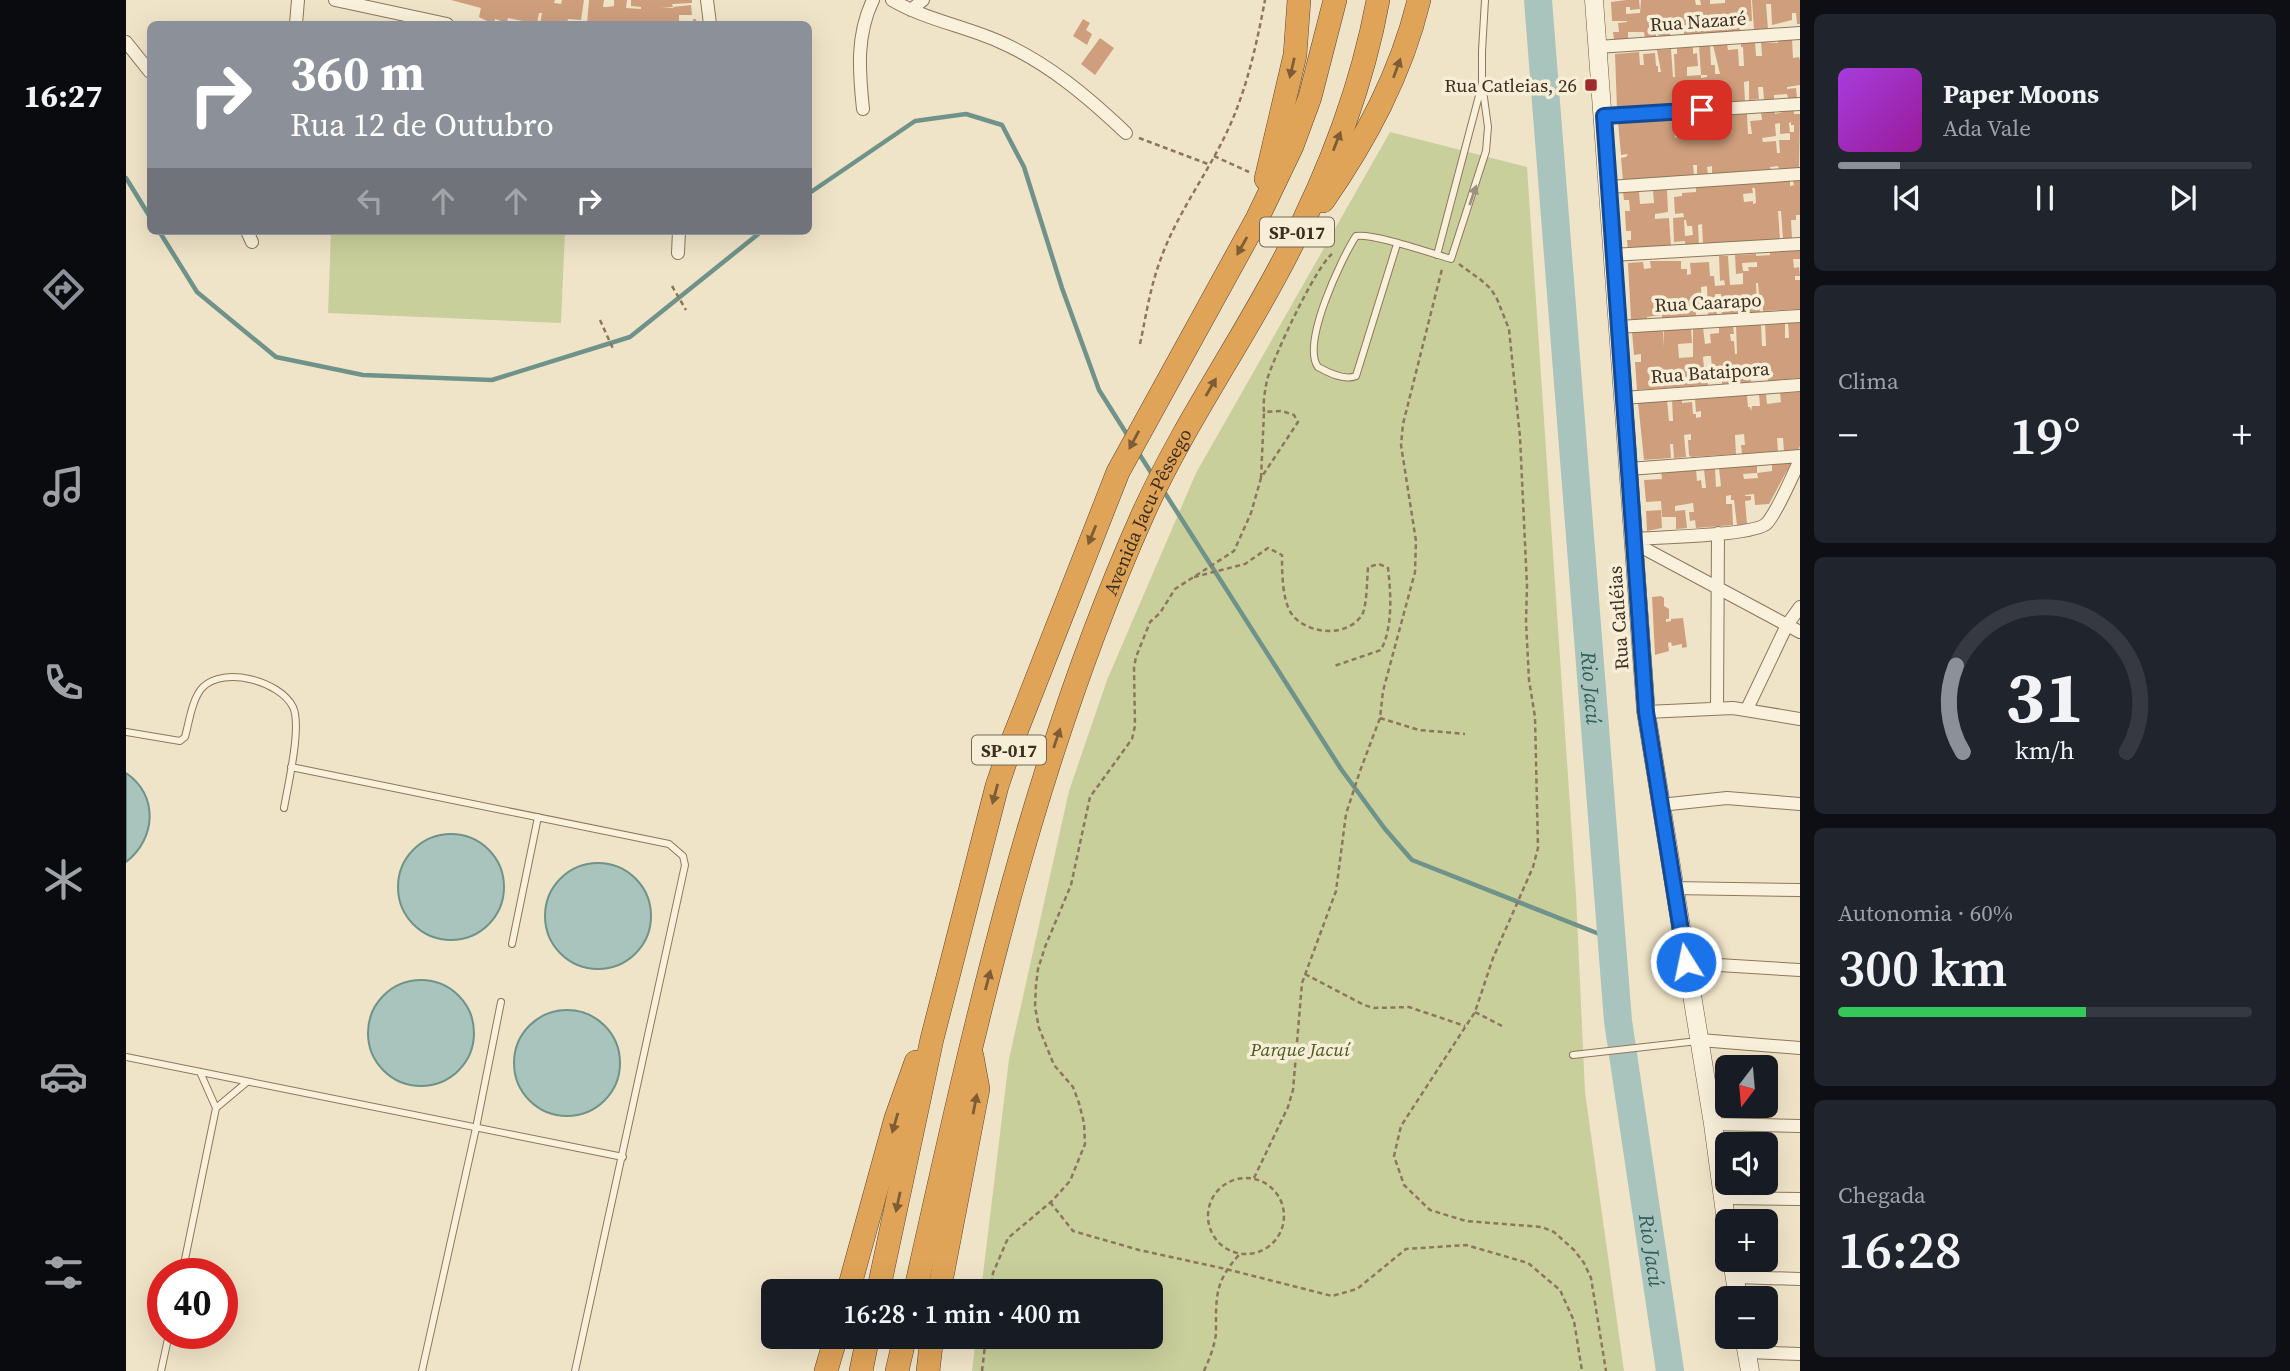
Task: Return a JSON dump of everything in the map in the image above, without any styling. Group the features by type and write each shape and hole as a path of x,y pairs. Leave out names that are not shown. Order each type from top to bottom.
{"highway":[{"path":"1256,219 1295,55 1299,0"},
{"name":"Avenida Jacu-Pêssego","path":"881,1279 932,1039 1001,775 1048,646 1118,472 1256,219 1297,134 1310,97 1335,0"},
{"name":"Avenida Jacu-Pêssego","path":"918,1279 970,1046 1037,796 1082,665 1143,514 1177,446 1288,253 1348,112 1361,74 1378,0"},
{"path":"1288,253 1364,139 1391,86 1419,0"},
{"path":"852,1279 913,1065 932,1039"},
{"path":"941,1279 978,1089 970,1046"},
{"path":"826,1371 832,1349"},
{"path":"861,1371 866,1349"},
{"path":"897,1371 902,1349"},
{"path":"928,1371 931,1349"}],"street":[{"path":"296,21 298,0"},
{"path":"335,0 378,4 437,21"},
{"path":"707,0 710,21"},
{"path":"863,108 860,43 873,0"},
{"path":"892,0 978,33 1040,62 1126,133"},
{"path":"911,9 923,0"},
{"name":"Rua Catléias","path":"1594,0 1646,712 1700,1040 1724,1209"},
{"name":"Rua Nazaré","path":"1598,47 1800,33"},
{"path":"126,41 147,68"},
{"path":"1604,116 1800,104"},
{"path":"1609,187 1800,174"},
{"path":"677,253 679,235"},
{"path":"1612,256 1800,244"},
{"name":"Rua Caarapo","path":"1618,327 1800,316"},
{"name":"Rua Bataipora","path":"1623,398 1800,385"},
{"path":"1629,468 1800,458"},
{"path":"1634,541 1763,526 1800,458"},
{"path":"1717,708 1718,533"},
{"path":"1634,541 1800,632"},
{"path":"1747,709 1787,625 1800,607"},
{"path":"1646,712 1747,709 1800,719"},
{"path":"1660,805 1727,798 1800,804"},
{"path":"1673,888 1800,890"},
{"path":"1686,962 1800,970"},
{"path":"1700,1040 1800,1048"},
{"path":"1713,1124 1800,1126"},
{"path":"1723,1198 1800,1199"},
{"path":"1757,1272 1800,1279"},
{"path":"1746,1349 1750,1371"},
{"path":"1769,1349 1800,1354"}],"lane":[{"path":"1397,244 1358,373 1352,378 1318,368 1313,354 1316,330 1350,247 1359,235 1397,244 1448,258 1486,151 1488,127 1482,83 1485,0"},
{"path":"1437,255 1482,83"},
{"path":"126,732 173,741 183,740 200,690 211,680 241,677 261,682 287,698 294,709 296,728 284,808"},
{"path":"292,767 669,844 683,856 685,865 575,1371"},
{"path":"512,944 538,817"},
{"path":"422,1371 501,1002"},
{"path":"1576,1054 1700,1040"},
{"path":"126,1057 623,1157"},
{"path":"185,1258 216,1108 200,1072"},
{"path":"216,1108 247,1082"},
{"path":"161,1371 166,1349"}],"path":[{"path":"1140,344 1160,260 1184,207 1231,124 1253,57 1265,0"},
{"path":"1126,133 1209,165"},
{"path":"1214,156 1266,180"},
{"path":"992,1279 1008,1238 1070,1181 1085,1144 1084,1123 1073,1087 1054,1065 1039,1027 1035,1007 1038,969 1071,885 1090,797 1132,739 1135,726 1136,657 1150,622 1160,613 1175,589 1234,551 1251,513 1261,478 1263,401 1278,350 1329,255 1350,247"},
{"path":"1254,1178 1288,1107 1293,1090 1298,1007 1305,974 1336,891 1346,814 1380,718 1383,691 1415,572 1416,541 1401,445 1403,424 1448,258 1481,279 1491,289 1509,329 1520,437 1528,680 1535,717 1538,848 1493,958 1475,1012 1401,1126 1394,1156 1404,1185 1430,1210 1466,1221 1542,1227 1554,1233 1574,1250 1591,1278 1606,1371"},
{"path":"672,286 685,310"},
{"path":"600,320 614,351"},
{"path":"1261,478 1298,422 1294,415 1282,411 1264,412"},
{"path":"1191,578 1245,564 1268,548 1282,555 1282,583 1291,613 1304,625 1334,633 1351,627 1363,613 1368,567 1379,564 1388,568 1389,617 1381,650 1334,666"},
{"path":"1380,718 1419,730 1465,734"},
{"path":"1305,974 1364,1005 1374,1008 1409,1007 1465,1027"},
{"path":"1475,1012 1502,1026"},
{"path":"1254,1178 1275,1190 1285,1212 1283,1224 1280,1236 1263,1252 1239,1255 1218,1243 1208,1221 1212,1197 1230,1181 1254,1178"},
{"path":"1050,1202 1073,1231 1139,1250 1332,1296 1357,1289 1406,1249 1466,1245 1528,1263 1560,1290 1574,1321 1583,1371"},
{"path":"1204,1371 1216,1335 1215,1300 1226,1269 1239,1255"},
{"path":"982,1371 985,1349"}],"green space":[{"name":"Parque Jacuí","path":"1390,132 1527,167 1576,895 1585,1092 1624,1371 972,1371 975,1349 1163,1349 1163,1279 982,1279 1009,1059 1069,791 1107,680 1196,473"},
{"path":"331,235 565,235 561,323 328,313"}],"water":[{"path":"126,773 137,782 144,793 150,817 143,841 126,862"},
{"path":"451,834 471,838 489,849 500,867 504,887 500,907 489,925 471,936 451,940 431,936 413,925 402,907 398,887 402,867 413,849 431,838"},
{"path":"598,863 618,867 636,878 647,896 651,916 647,936 636,954 618,965 598,969 578,965 560,954 549,936 545,916 549,896 560,878 578,867"},
{"path":"421,980 441,984 459,995 470,1013 474,1033 470,1053 459,1071 441,1082 421,1086 401,1082 383,1071 372,1053 368,1033 372,1013 383,995 401,984"},
{"path":"567,1010 587,1014 605,1025 616,1043 620,1063 616,1083 605,1101 587,1112 567,1116 547,1112 529,1101 518,1083 514,1063 518,1043 529,1025 547,1014"}],"building":[{"path":"451,0 555,0 554,3 561,4 562,0 584,0 581,20 541,21 542,13 539,13 538,21 508,18 507,21 487,21 479,17 481,8"},
{"path":"589,0 604,0 603,7 607,7 614,6 614,0 627,0 626,8 641,9 631,6 631,0 692,0 692,3 672,4 673,7 691,5 692,15 679,15 679,21 587,21"},
{"path":"1639,0 1640,9 1630,10 1630,7 1626,7 1626,14 1640,13 1641,0 1695,0 1696,5 1701,5 1700,0 1710,0 1710,4 1725,3 1725,0 1751,0 1752,21 1740,22 1740,31 1684,35 1684,32 1670,33 1670,36 1659,37 1656,31 1656,37 1645,38 1644,32 1628,32 1628,39 1614,40 1613,32 1619,32 1618,23 1627,21 1612,21 1611,2"},
{"path":"1752,0 1800,0 1800,24 1797,24 1796,13 1792,13 1792,20 1772,25 1771,4 1766,4 1768,29 1754,30"},
{"path":"1083,19 1090,23 1086,30 1092,34 1087,45 1073,36"},
{"path":"1100,38 1114,48 1095,75 1081,64"},
{"path":"1792,39 1793,58 1799,57 1800,60 1800,85 1787,87 1796,88 1797,98 1788,98 1787,94 1774,95 1774,99 1764,100 1763,87 1758,87 1759,99 1749,100 1749,81 1744,82 1745,101 1617,110 1615,54 1639,52 1640,65 1644,65 1643,54 1655,53 1656,66 1658,72 1661,72 1657,50 1671,49 1675,77 1674,54 1677,54 1677,48 1693,47 1693,54 1697,53 1698,66 1687,67 1687,76 1701,75 1699,46 1710,45 1711,65 1715,65 1715,74 1720,74 1713,45 1727,44 1728,50 1738,49 1739,66 1744,66 1741,43 1755,42 1756,56 1762,56 1761,42 1778,43 1778,40"},
{"path":"1794,109 1794,114 1800,114 1799,168 1779,169 1778,166 1770,167 1771,170 1712,174 1712,166 1707,167 1708,174 1697,175 1697,165 1693,165 1694,176 1623,181 1621,158 1628,154 1621,155 1618,122 1673,118 1675,138 1680,136 1676,118 1690,117 1691,130 1705,132 1704,116 1747,113 1748,134 1752,134 1750,121 1762,120 1761,112 1774,111 1775,114","holes":["1780,123 1780,134 1790,133 1790,140 1779,140 1780,153 1777,153 1776,141 1763,142 1762,138 1776,136 1775,124","1789,123 1794,125 1794,132 1790,133"]},
{"path":"1800,180 1800,215 1796,215 1796,220 1791,220 1792,239 1783,239 1781,211 1778,211 1780,240 1703,245 1702,224 1698,225 1699,245 1685,246 1685,241 1674,242 1673,218 1684,217 1683,213 1675,214 1674,197 1682,196 1682,193 1696,192 1696,187 1790,181 1790,186 1794,185 1793,181","holes":["1752,188 1755,188 1756,203 1744,202 1743,194 1753,193","1684,220 1687,226 1692,226 1693,235 1685,236"]},
{"path":"1667,189 1668,212 1655,214 1655,219 1669,218 1671,247 1628,250 1627,240 1631,240 1631,231 1626,231 1625,211 1630,211 1629,200 1624,200 1623,192 1639,191 1640,204 1654,203 1653,190"},
{"path":"1800,250 1800,259 1793,259 1794,268 1799,267 1800,276 1795,276 1795,280 1800,280 1800,309 1763,311 1762,295 1759,295 1756,283 1760,312 1722,314 1721,294 1715,294 1717,315 1708,315 1707,286 1701,287 1702,305 1689,306 1690,311 1696,311 1696,316 1662,318 1662,315 1631,319 1628,263 1643,262 1644,269 1651,268 1650,261 1681,261 1681,269 1687,269 1687,275 1691,274 1690,263 1709,262 1710,276 1714,276 1715,286 1725,285 1724,280 1720,281 1719,256 1728,256 1730,285 1743,284 1743,273 1736,274 1735,255 1770,255 1770,252","holes":["1757,262 1757,267 1748,267 1749,271 1743,271 1742,263","1678,298 1679,311 1675,312 1675,307 1669,307 1668,299"]},
{"path":"1788,321 1800,321 1800,378 1768,381 1767,371 1764,371 1764,377 1750,378 1751,382 1713,382 1711,356 1706,356 1703,357 1708,385 1637,390 1635,362 1641,362 1641,354 1634,355 1632,332 1663,330 1664,347 1664,330 1691,328 1692,343 1678,344 1679,358 1693,357 1693,328 1703,327 1705,344 1711,343 1710,334 1719,333 1719,326 1733,325 1734,334 1730,334 1737,354 1736,325 1761,323 1762,346 1766,346 1765,323 1785,322 1785,338 1789,338"},
{"path":"1800,392 1798,450 1784,451 1783,438 1777,438 1778,451 1742,454 1744,434 1735,435 1736,454 1691,457 1688,440 1691,440 1691,434 1684,435 1686,457 1674,458 1673,444 1670,444 1671,458 1644,460 1638,402 1667,400 1669,421 1673,421 1672,400 1692,402 1696,418 1701,417 1701,411 1696,412 1695,399 1747,395 1751,411 1752,406 1760,406 1759,395 1766,394 1767,404 1781,402 1780,393"},
{"path":"1791,463 1769,504 1755,505 1754,494 1745,495 1751,496 1751,500 1745,501 1747,524 1737,525 1731,495 1726,496 1726,504 1732,504 1733,525 1696,528 1695,520 1690,521 1689,512 1694,512 1693,503 1675,506 1675,511 1685,510 1687,528 1676,529 1676,517 1662,517 1661,501 1646,502 1644,480 1662,479 1661,471 1696,469 1697,481 1701,480 1702,488 1706,488 1704,469 1715,468 1716,487 1721,486 1719,468 1757,465 1757,473 1772,471 1772,464","holes":["1757,473 1758,478 1744,479 1743,474"]},
{"path":"1661,510 1662,528 1647,531 1646,511"},
{"path":"1652,597 1664,598 1664,606 1669,609 1669,619 1666,619 1666,622 1683,618 1687,647 1682,648 1682,644 1672,646 1671,642 1668,643 1669,651 1655,655"}],"waterway":[{"name":"Rio Jacú","path":"1538,0 1618,1021 1670,1371"},
{"path":"812,191 915,121 966,114 1002,125 1024,167 1062,288 1099,390 1128,436"},
{"path":"126,178 147,212"},
{"path":"161,235 197,292 276,357 363,375 492,380 630,337 757,235"},
{"path":"1138,452 1152,474"},
{"path":"1163,490 1341,769 1385,829 1412,860 1612,939"}],"place":[{"name":"Rua Catleias, 26","path":"1591,85"}],"route":[{"path":"1686,962 1646,712 1604,116 1702,110"}]}
